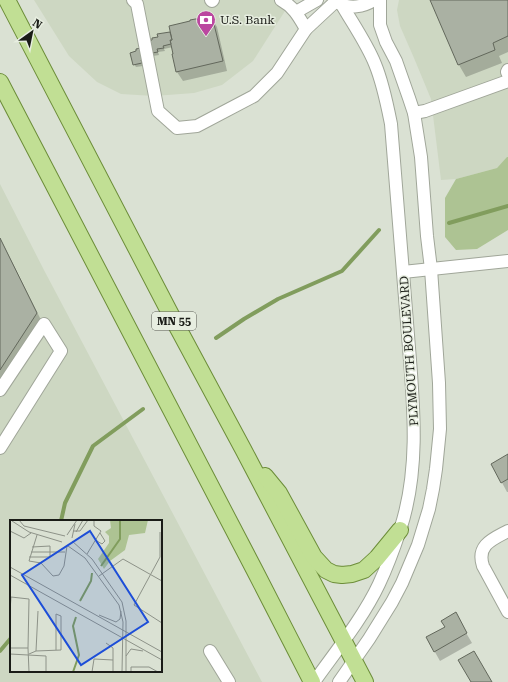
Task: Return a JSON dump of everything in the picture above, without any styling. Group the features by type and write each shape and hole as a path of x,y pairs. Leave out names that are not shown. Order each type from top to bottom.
{"main road":[{"name":"MN 55","path":"7,0 168,310 243,449 365,682"},
{"path":"0,82 313,682"},
{"path":"243,449 279,493 314,557 326,570 334,574 342,575 352,574 364,570 377,558 400,530"}],"street":[{"path":"133,0 137,4 158,111 177,128 197,126 254,96 277,73 306,29 337,2 353,7 364,6 374,0"},
{"path":"281,0 296,12 306,29"},
{"path":"296,12 317,0"},
{"path":"339,682 379,623 402,583 418,545 432,496 440,422 439,383 431,269 421,157 414,113 396,61 386,42 380,25 380,0"},
{"name":"PLYMOUTH BOULEVARD","path":"313,682 343,641 371,599 379,584 400,530 410,492 414,424 391,124 375,64 361,37 337,2"},
{"path":"508,70 508,74"},
{"path":"414,113 425,111 508,80"},
{"path":"403,272 508,261"},
{"path":"0,390 44,324 61,351 0,448"},
{"path":"508,531 485,545 481,558 483,566 508,612"},
{"path":"210,651 229,682"}],"shaded area":[{"path":"34,0 292,0 253,61 222,85 194,93 154,96 121,94 97,82 69,56"},
{"path":"399,0 508,0 508,157 497,168 456,179 441,180 431,99 400,26 397,10"},
{"path":"0,184 45,272 262,682 0,682"}],"green space":[{"path":"507,157 508,230 477,249 456,250 445,237 445,198 456,179 497,168"}],"building":[{"path":"430,0 508,0 508,36 493,43 495,50 458,65"},
{"path":"212,16 223,61 176,72 172,54 170,40 172,40 169,26"},
{"path":"170,32 172,40 170,40 171,44 163,46 164,48 157,49 158,52 152,53 147,59 141,60 142,63 133,65 130,53 141,48 147,42 152,40 152,38 158,37 157,34"},
{"path":"0,238 37,313 0,370"},
{"path":"508,454 508,479 501,483 491,464"},
{"path":"456,612 467,633 434,652 426,637 445,627 441,621"},
{"path":"474,651 492,682 471,682 458,660"}],"waterway":[{"path":"449,223 508,206"},
{"path":"216,338 278,299 342,271 379,230"},
{"path":"61,520 65,503 93,446 143,409"},
{"path":"0,651 10,639"}],"place":[{"name":"U.S. Bank","path":"206,37"}]}
